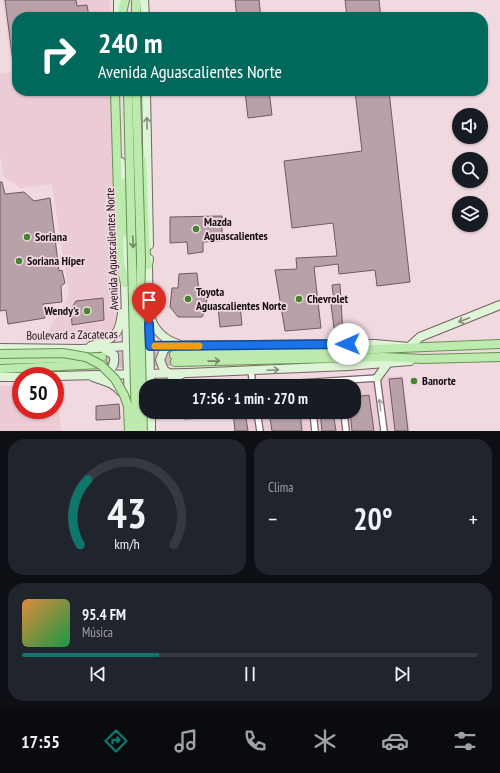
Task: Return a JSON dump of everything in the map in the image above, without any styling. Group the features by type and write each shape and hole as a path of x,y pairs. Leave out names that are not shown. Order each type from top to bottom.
{"main road":[{"path":"118,0 118,12"},
{"path":"122,12 126,0"},
{"path":"126,0 127,12"},
{"path":"136,0 136,12"},
{"path":"144,0 145,12"},
{"path":"116,96 119,247 121,270 125,283"},
{"name":"Avenida Aguascalientes Norte","path":"116,96 130,431"},
{"name":"Avenida Aguascalientes Norte","path":"129,96 139,185 143,431"},
{"name":"Avenida Aguascalientes Norte","path":"136,96 133,126 136,431"},
{"path":"146,96 150,256 148,265"},
{"path":"123,233 126,225 126,146 133,126"},
{"path":"133,126 141,137 146,256 148,265 150,379"},
{"path":"82,349 108,340 116,334 121,323 125,301"},
{"path":"408,347 420,337 500,305"},
{"path":"149,312 153,325 163,337 176,344 186,346"},
{"path":"126,324 129,332 138,336 144,335 149,324"},
{"name":"Boulevard a Zacatecas","path":"0,348 82,349 127,346 375,344 408,347"},
{"name":"Boulevard a Zacatecas","path":"500,344 408,347 175,359 384,357 422,359 500,357"},
{"path":"169,346 164,350 160,360 164,370 170,374"},
{"path":"102,348 112,352 114,355 114,365 106,374"},
{"path":"0,354 63,353 86,357 101,365 115,379 124,395 128,406 130,431"},
{"name":"Boulevard a Zacatecas","path":"64,376 170,374 388,363 422,359"},
{"name":"Boulevard a Zacatecas","path":"0,360 102,361 0,369"},
{"path":"377,378 388,363"},
{"path":"173,379 184,373"},
{"path":"86,375 109,382 116,386 125,398 129,407"},
{"path":"0,377 12,377"}],"street":[{"path":"251,370 252,379"},
{"path":"361,380 377,378 384,431"},
{"path":"258,419 260,431"},
{"path":"314,419 315,431"},
{"path":"345,419 346,431"}],"shaded area":[{"path":"3,0 109,0 110,12 12,12 12,72"},
{"path":"12,72 12,96 111,96 113,183 119,316 117,328 112,334 101,339 43,340 66,302 69,293 52,184 21,188 4,177 0,154 0,73"},
{"path":"403,376 410,431 234,431 233,419 361,419 361,379 329,379"},
{"path":"0,386 12,386 12,419 60,419 61,431 0,431"}],"building":[{"path":"5,0 76,0 77,6 87,5 88,12 12,12 12,54"},
{"path":"235,0 259,0 260,12 236,12"},
{"path":"345,0 379,0 380,12 346,12"},
{"path":"246,96 270,96 272,115 248,118"},
{"path":"356,96 390,96 410,282 377,286 375,270 339,274 338,264 314,267 321,328 285,331 275,270 297,269 296,258 337,256 333,223 292,228 284,161 362,151"},
{"name":"Soriana","path":"0,182 2,182 5,194 24,192 34,201 50,198 59,271 62,270 65,283 61,286 62,302 43,304 45,318 8,324 6,310 0,311"},
{"name":"Mazda Aguascalientes","path":"222,216 222,241 203,242 203,252 188,254 187,242 170,243 170,217"},
{"name":"Toyota Aguascalientes Norte","path":"197,273 199,292 206,292 207,307 202,317 178,317 170,307 172,288 178,288 179,274"},
{"path":"340,284 343,335 334,328 331,304 334,300 332,285"},
{"name":"Wendy's","path":"103,298 104,320 72,325 71,309 76,301"},
{"path":"240,305 242,325 220,327 218,307"},
{"path":"402,378 408,431 395,431 389,379"},
{"path":"369,395 374,431 352,431 351,419 361,419 361,396"},
{"path":"119,404 120,419 96,420 96,406"},
{"path":"234,419 246,419 248,431 235,431"},
{"path":"270,419 301,419 302,431 272,431"},
{"path":"321,419 334,419 336,431 322,431"}],"tunnel":[{"path":"102,357 174,355"},
{"path":"103,364 175,362"}],"slow traffic":[{"path":"155,346 199,346"}],"place":[{"name":"Mazda Aguascalientes","path":"196,229"},
{"name":"Soriana","path":"27,237"},
{"name":"Soriana Híper","path":"19,261"},
{"name":"Toyota Aguascalientes Norte","path":"188,299"},
{"name":"Chevrolet","path":"299,299"},
{"name":"Wendy's","path":"87,311"},
{"name":"Banorte","path":"414,381"}],"route":[{"path":"149,324 150,346 348,344"}]}
